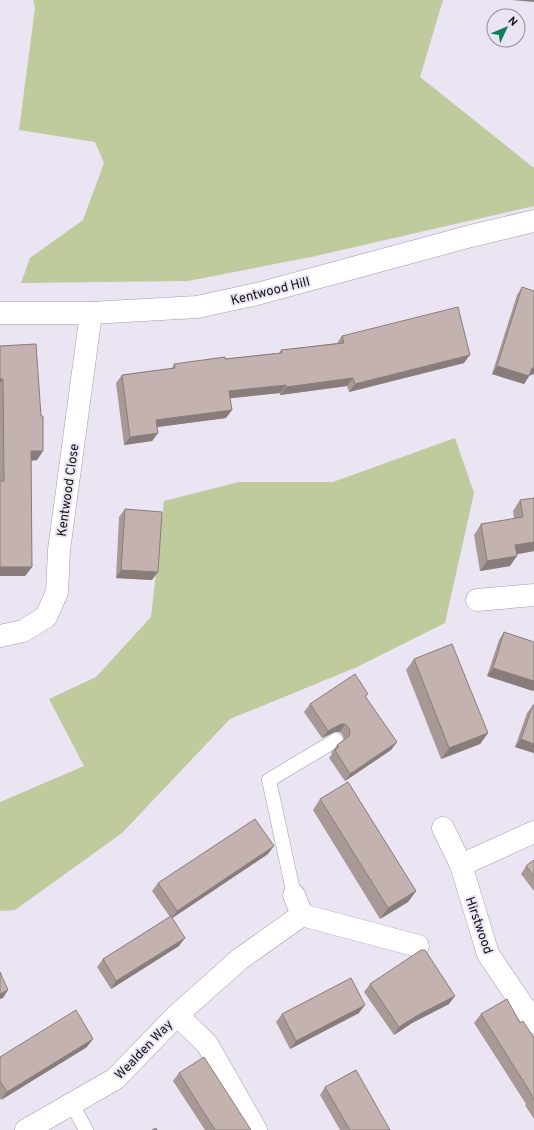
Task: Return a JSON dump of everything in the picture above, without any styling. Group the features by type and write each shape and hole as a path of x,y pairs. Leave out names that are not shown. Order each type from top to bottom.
{"street":[{"name":"Kentwood Hill","path":"0,314 91,312 197,307 264,292 471,236 534,221"},
{"name":"Kentwood Close","path":"0,636 23,630 46,617 57,592 59,550 91,312"},
{"path":"477,600 534,594"},
{"name":"Hirstwood","path":"442,828 460,865 488,954 534,1022"},
{"path":"460,865 534,832"},
{"path":"294,895 302,915 418,946"},
{"name":"Wealden Way","path":"26,1130 115,1079 177,1015 240,959 302,915"},
{"name":"Wealden Way","path":"177,1015 206,1044 256,1130"}],"lane":[{"path":"294,895 269,780 336,740"},
{"path":"72,1104 86,1130"}],"green space":[{"path":"33,0 443,0 420,77 534,168 534,206 311,257 188,281 21,283 30,258 83,220 104,163 95,142 19,130 35,8"},
{"path":"455,438 474,493 445,623 357,667 230,719 122,833 15,910 0,911 0,802 84,766 49,699 96,677 151,617 164,501 239,482 333,482"}],"building":[{"path":"522,287 534,291 534,368 532,368 529,376 497,366"},
{"path":"458,307 470,355 355,384 353,378 286,387 286,385 229,391 232,410 156,420 158,433 130,437 122,375 175,368 174,364 225,357 225,359 282,353 281,350 344,343 342,336"},
{"path":"36,344 41,416 43,416 43,451 31,451 32,567 0,567 0,481 4,481 3,379 0,379 0,346"},
{"path":"534,498 534,542 515,545 517,556 487,561 481,524 523,517 520,500"},
{"path":"125,509 162,512 158,572 121,570"},
{"path":"504,632 534,642 534,681 493,668"},
{"path":"452,644 488,733 449,748 414,659"},
{"path":"355,674 368,694 365,696 397,742 350,774 335,750 339,747 337,745 349,736 349,728 345,724 341,724 328,731 310,704"},
{"path":"534,705 534,744 521,739"},
{"path":"348,782 416,891 388,908 320,799"},
{"path":"255,819 274,846 177,911 158,883"},
{"path":"534,860 534,876 526,866"},
{"path":"171,916 185,938 116,981 103,959"},
{"path":"421,950 425,950 455,996 418,1015 399,1027 370,984"},
{"path":"0,972 8,990 0,994"},
{"path":"351,978 365,1005 296,1041 282,1014"},
{"path":"507,999 520,1023 523,1021 534,1038 534,1100 481,1014"},
{"path":"76,1010 93,1039 7,1092 0,1081 0,1057"},
{"path":"204,1057 251,1130 215,1130 179,1073"},
{"path":"356,1070 390,1130 350,1130 325,1087"}]}
